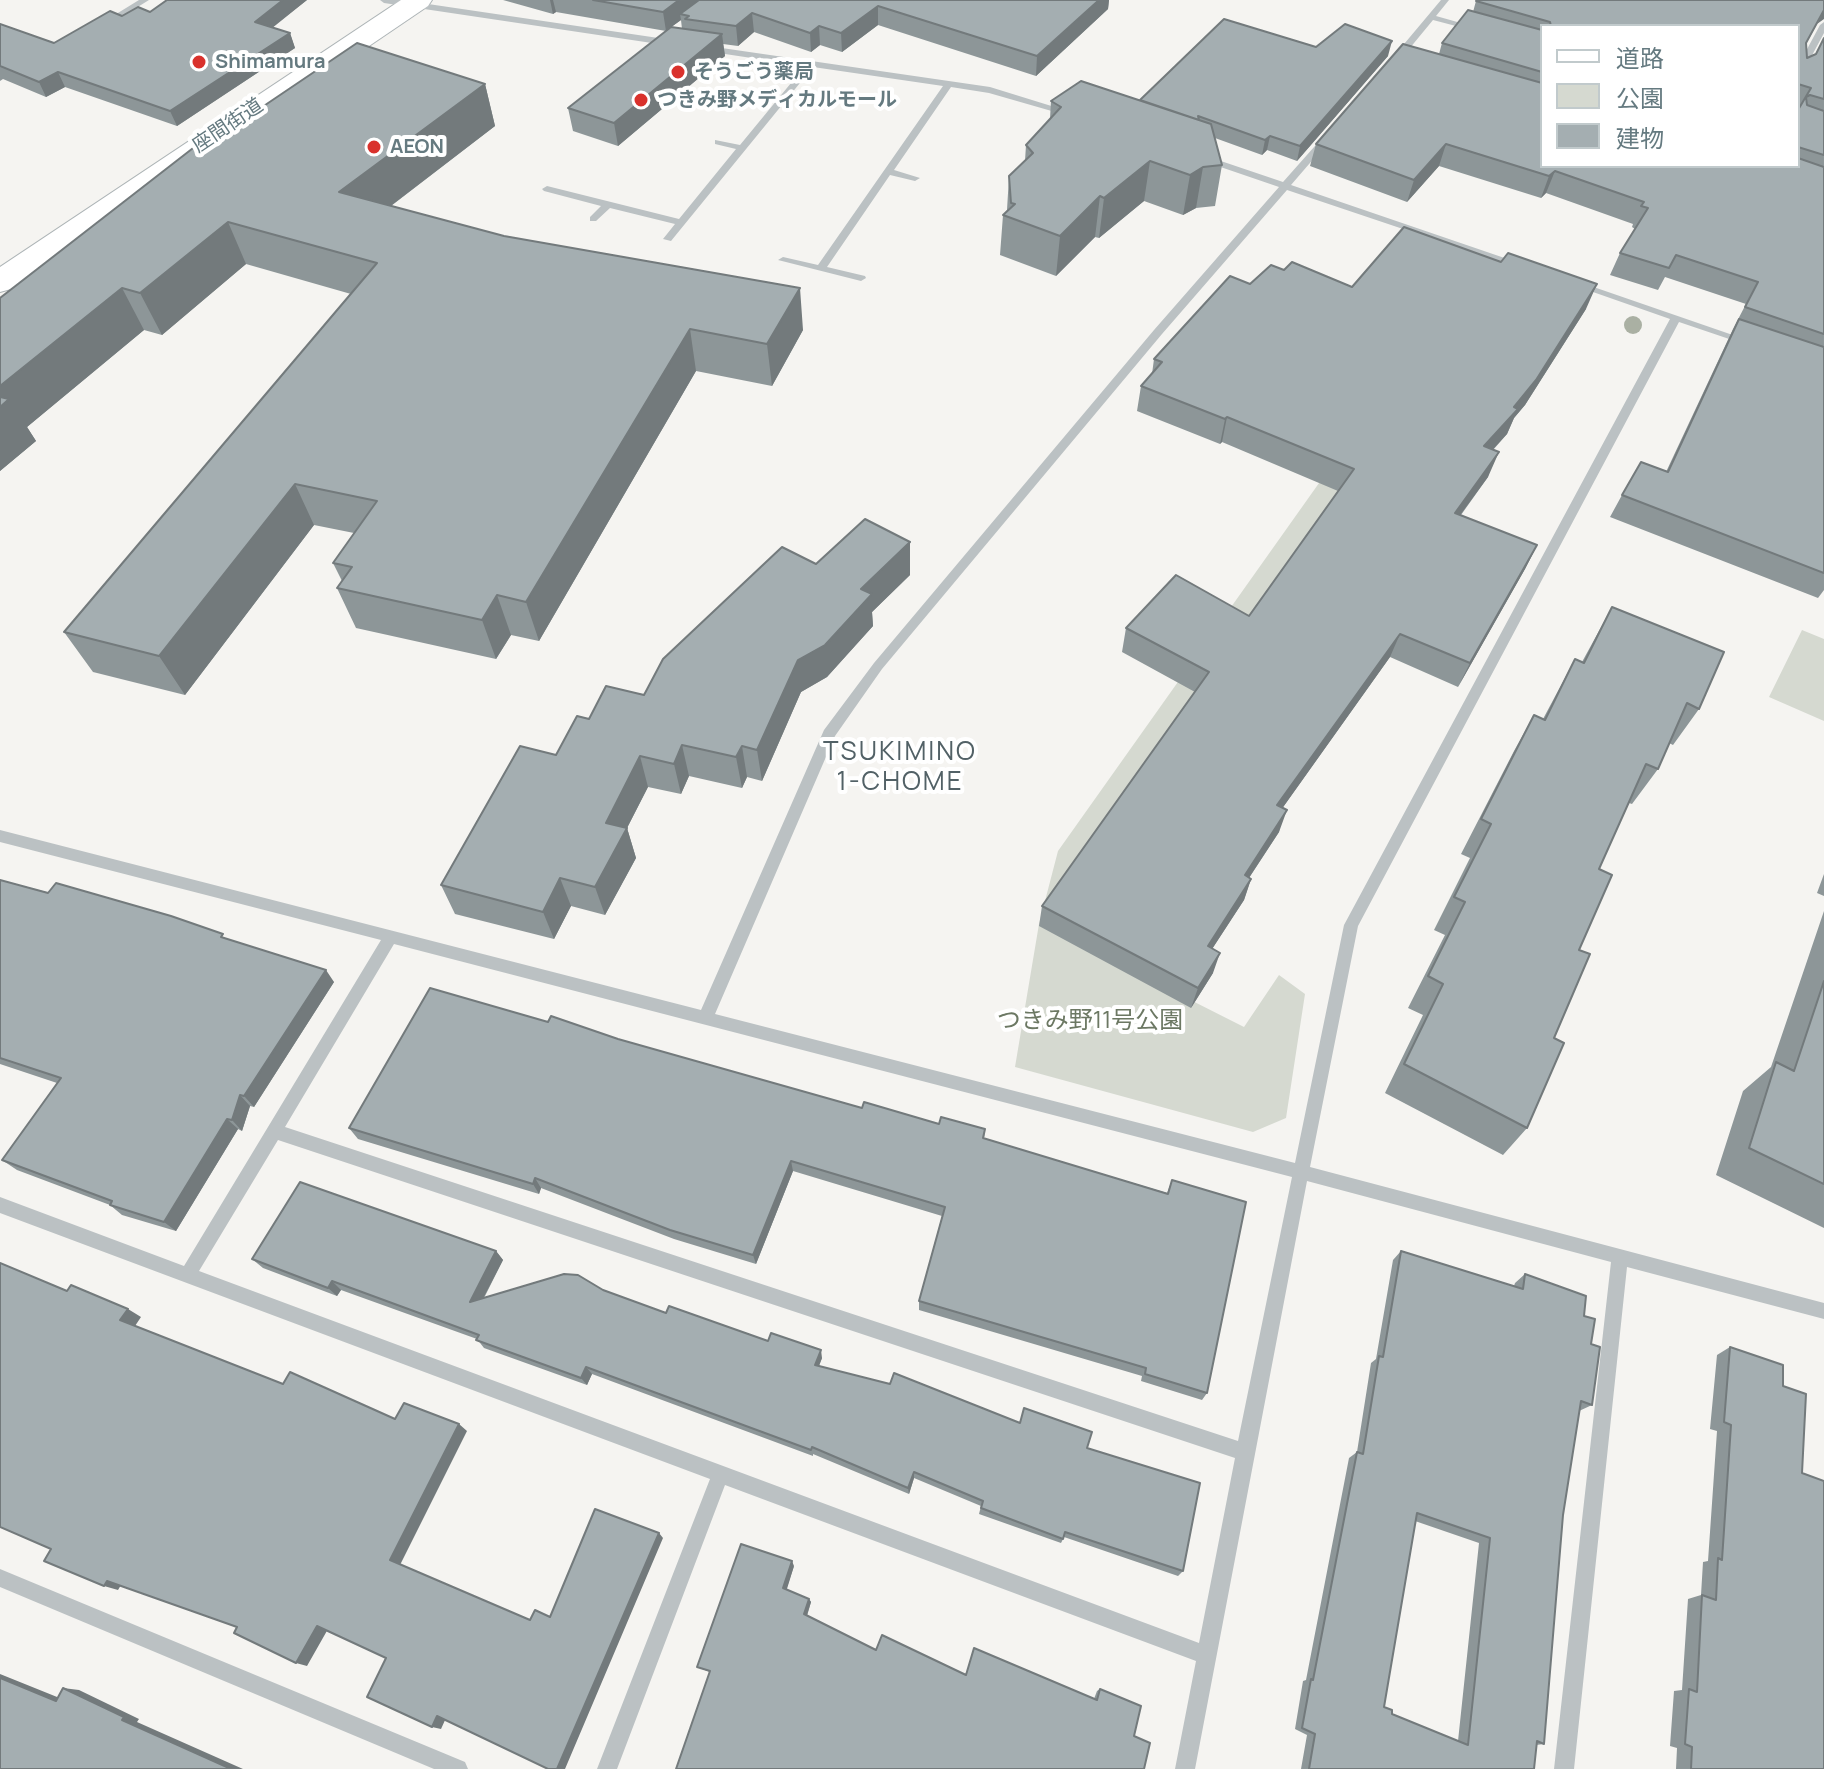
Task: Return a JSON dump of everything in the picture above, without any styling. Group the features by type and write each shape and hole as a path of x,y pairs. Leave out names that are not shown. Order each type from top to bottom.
{"main road":[{"name":"座間街道","path":"0,282 416,2"}],"street":[{"path":"91,31 145,0"},
{"path":"384,0 416,2 662,42 675,39"},
{"path":"1386,70 1445,0"},
{"path":"1430,17 1486,33"},
{"path":"1800,70 1824,25"},
{"path":"692,46 949,83 1036,101 1080,116"},
{"path":"1396,59 1411,63"},
{"path":"668,239 811,64"},
{"path":"821,268 949,83"},
{"path":"706,1017 829,734 878,666 1337,126"},
{"path":"718,142 742,148"},
{"path":"1197,156 1526,267"},
{"path":"888,171 915,178"},
{"path":"547,189 681,223"},
{"path":"593,219 608,204"},
{"path":"783,260 861,278"},
{"path":"1571,283 1765,347"},
{"path":"1185,1769 1351,925 1676,318"},
{"path":"0,836 1302,1172 1824,1311"},
{"path":"188,1275 390,938"},
{"path":"274,1131 1245,1452"},
{"path":"0,1205 1208,1656"},
{"path":"1564,1769 1620,1255"},
{"path":"607,1769 720,1475"},
{"path":"0,1578 458,1769"}],"green space":[{"name":"つきみ野11号公園","path":"1473,266 1496,274 1040,924 1244,1027 1279,975 1305,994 1286,1118 1253,1132 1015,1067 1039,924 1058,851"},
{"path":"1802,630 1824,639 1824,721 1769,697"}],"building":[{"path":"167,0 283,0 255,22 290,33 170,111 58,72 39,82 0,66 0,24 54,43 110,11 122,16 138,7 150,12"},
{"path":"593,0 679,0 663,12"},
{"path":"699,0 1099,0 1037,56 878,6 841,33 819,26 810,33 752,13 736,26 685,19 689,16 680,14"},
{"path":"1824,0 1824,10 1806,43 1807,58 1816,54 1824,38 1824,99 1810,95 1806,97 1807,105 1824,111 1824,155 1800,148 1800,107 1811,88 1800,85 1800,24 1550,24 1476,1"},
{"path":"1468,10 1540,29 1540,71 1442,43"},
{"path":"1224,19 1316,47 1345,24 1392,41 1300,146 1270,136 1265,140 1198,116 1199,120 1140,100"},
{"path":"671,27 722,34 614,123 568,108"},
{"path":"357,43 485,84 339,192 504,236 800,288 767,344 690,329 526,602 497,595 482,620 337,588 352,567 333,563 377,501 295,484 159,656 64,632 377,263 228,222 140,293 122,288 0,386 0,298 197,145 203,147"},
{"path":"1403,44 1540,82 1540,168 1800,168 1800,159 1824,167 1824,334 1745,307 1758,282 1676,255 1669,268 1620,253 1648,208 1641,206 1644,202 1555,171 1549,176 1446,144 1414,180 1316,144"},
{"path":"1081,81 1211,124 1222,165 1203,167 1190,175 1150,161 1104,198 1100,196 1060,236 1003,215 1015,204 1011,203 1009,176 1033,153 1026,145 1061,107 1051,101"},
{"path":"1404,227 1501,262 1508,253 1597,284 1536,380 1514,407 1518,409 1484,446 1499,452 1455,513 1537,545 1470,663 1400,634 1277,805 1287,810 1245,875 1251,879 1208,946 1220,953 1198,988 1042,906 1209,672 1126,628 1176,575 1249,616 1354,469 1141,386 1162,362 1154,359 1230,276 1250,284 1271,265 1284,270 1292,262 1352,287"},
{"path":"1739,319 1824,347 1824,573 1622,495 1641,462 1668,472"},
{"path":"0,397 9,399 0,407"},
{"path":"865,519 910,542 861,589 872,594 825,645 798,660 757,750 742,746 736,757 682,745 674,764 640,756 606,823 627,828 595,887 560,878 543,912 441,885 520,746 556,755 577,716 589,719 606,686 644,695 663,659 782,547 816,564"},
{"path":"1612,607 1724,652 1699,709 1687,703 1658,769 1646,764 1599,869 1612,875 1579,950 1590,954 1554,1038 1564,1043 1527,1128 1404,1064 1443,984 1428,976 1465,902 1454,897 1491,824 1481,819 1534,715 1545,720 1575,659 1584,663"},
{"path":"0,880 48,893 56,883 171,916 223,934 221,937 326,970 244,1096 240,1095 232,1120 227,1119 164,1222 110,1205 112,1201 2,1160 61,1078 0,1058"},
{"path":"1824,981 1824,1184 1749,1148 1776,1062 1794,1071"},
{"path":"430,988 548,1022 551,1016 618,1039 862,1108 864,1102 939,1124 941,1117 985,1129 983,1138 1168,1194 1172,1180 1246,1202 1207,1393 1145,1374 1146,1368 919,1301 945,1207 791,1161 753,1255 670,1230 535,1178 533,1184 349,1128"},
{"path":"300,1182 496,1251 470,1302 564,1274 578,1275 603,1290 666,1313 669,1306 768,1341 771,1333 821,1350 815,1365 890,1384 894,1373 1020,1423 1024,1408 1092,1432 1087,1448 1200,1483 1183,1571 1065,1532 1063,1539 981,1508 983,1501 914,1472 908,1488 812,1447 811,1450 586,1367 581,1378 476,1340 479,1335 332,1281 328,1288 252,1259"},
{"path":"1401,1251 1523,1289 1525,1274 1586,1296 1584,1316 1595,1319 1591,1344 1600,1347 1592,1405 1581,1401 1563,1515 1544,1744 1537,1741 1534,1769 1309,1769 1315,1734 1302,1728 1357,1452 1363,1454 1379,1356 1383,1357","holes":["1417,1513 1490,1538 1468,1745 1392,1714 1392,1710 1384,1707"]},
{"path":"0,1263 67,1291 71,1285 128,1309 120,1320 283,1384 290,1372 395,1419 404,1403 459,1424 390,1560 530,1620 535,1610 550,1617 595,1509 659,1533 557,1769 548,1769 437,1716 432,1727 367,1697 386,1658 317,1626 296,1663 234,1633 237,1627 107,1581 104,1586 44,1561 51,1549 0,1527"},
{"path":"1730,1347 1783,1365 1783,1386 1806,1394 1802,1473 1824,1481 1824,1769 1691,1769 1692,1747 1685,1744 1689,1689 1697,1692 1702,1595 1716,1600 1718,1558 1722,1560 1731,1425 1724,1422"},
{"path":"741,1544 792,1561 783,1588 809,1599 804,1614 876,1650 882,1635 966,1675 974,1648 1097,1700 1100,1689 1141,1706 1134,1736 1150,1743 1144,1769 676,1769 710,1671 697,1667"},
{"path":"0,1678 56,1701 63,1688 124,1717 122,1720 231,1769 0,1769"}],"place":[{"name":"Shimamura","path":"199,62"},
{"name":"そうごう薬局","path":"678,72"},
{"name":"つきみ野メディカルモール","path":"641,100"},
{"name":"AEON","path":"374,147"}],"district":[{"name":"TSUKIMINO 1-CHOME","path":"900,768"}]}
